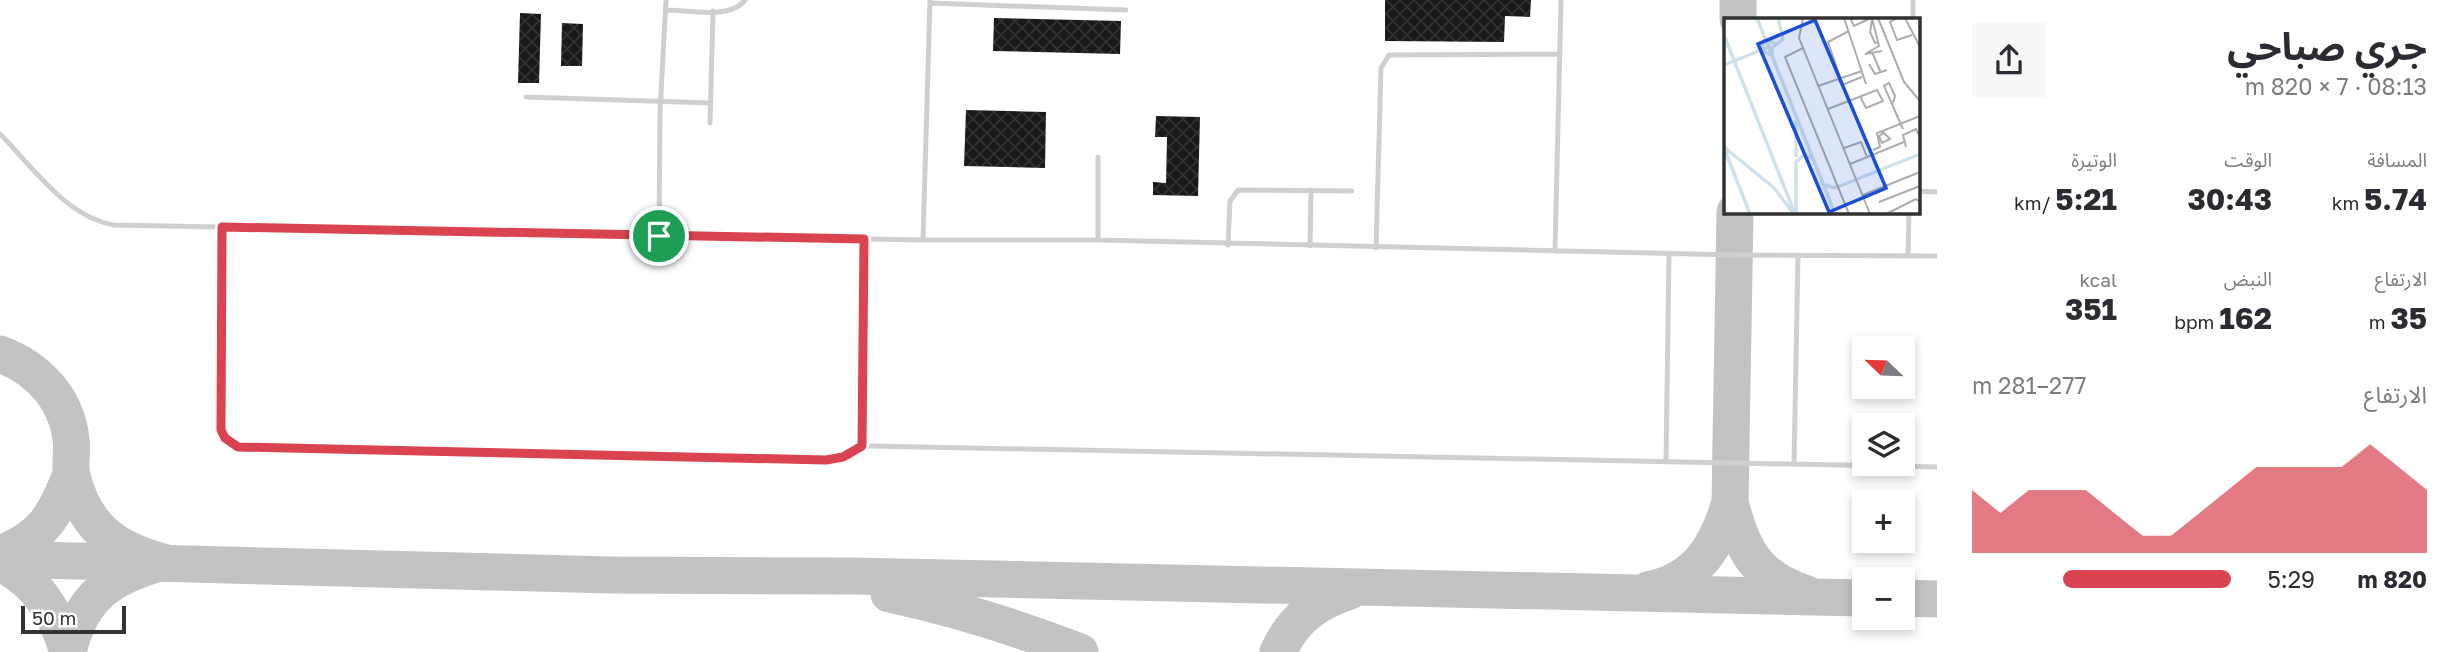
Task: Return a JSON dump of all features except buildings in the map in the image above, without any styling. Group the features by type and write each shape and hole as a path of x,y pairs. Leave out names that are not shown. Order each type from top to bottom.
{"lane":[{"path":"659,236 660,102 666,0"},
{"path":"666,9 734,10 745,0"},
{"path":"1555,251 1560,0"},
{"path":"1913,0 1913,18"},
{"path":"923,240 930,1 1126,10"},
{"path":"710,123 713,11"},
{"path":"1376,247 1381,68 1389,55 1560,54"},
{"path":"526,97 711,103"},
{"path":"0,134 76,211 94,221 114,225 659,236 1098,240 1669,254 1937,256"},
{"path":"1098,157 1098,240"},
{"path":"1228,245 1230,201 1238,190 1352,191"},
{"path":"1310,246 1311,190"},
{"path":"1908,256 1909,214"},
{"path":"222,227 221,430 225,438 238,447 826,460 843,457 862,446 1937,467"},
{"path":"862,446 864,239"},
{"path":"1665,462 1669,254"},
{"path":"1794,464 1798,256"}],"taxiway":[{"path":"1738,0 1738,18"},
{"path":"1648,590 1665,585 1692,570 1719,533 1730,502 1735,214"},
{"path":"0,354 38,376 48,386 63,410 71,444 72,476 85,510 94,523 116,543 163,562 113,582 100,592 81,616 68,652"},
{"path":"0,554 27,540 46,523 71,474"},
{"path":"1730,502 1746,548 1763,571 1775,580 1807,594"},
{"path":"0,559 610,575 852,576 1852,598"},
{"path":"0,563 25,579 44,600 58,624 68,652"},
{"path":"1278,652 1291,630 1307,613 1316,606 1350,591"},
{"path":"889,594 986,619 1080,652"},
{"path":"1915,598 1937,599"}],"route":[{"path":"222,227 659,236 864,239 862,446 843,457 826,460 256,449 232,444 221,430 222,227"}]}
